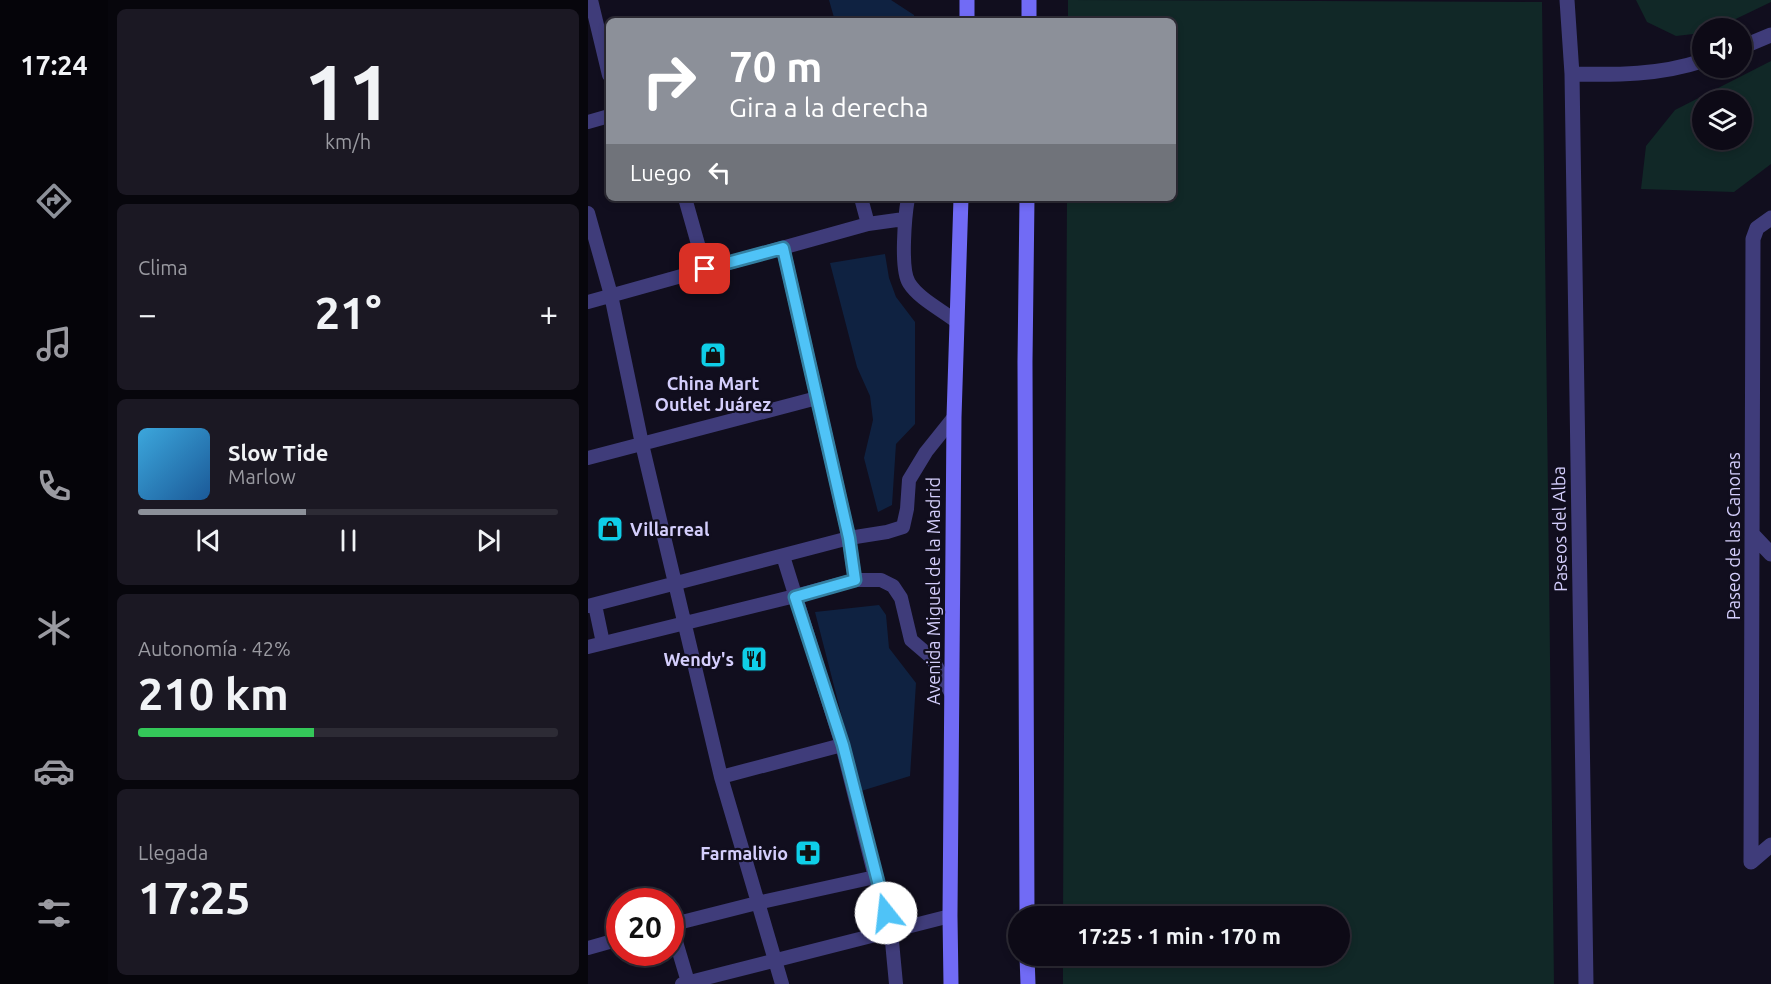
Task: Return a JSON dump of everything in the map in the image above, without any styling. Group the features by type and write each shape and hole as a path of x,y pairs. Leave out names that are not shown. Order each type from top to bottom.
{"main road":[{"path":"967,0 967,18"},
{"path":"1029,0 1029,18"},
{"name":"Avenida Miguel de la Madrid","path":"951,984 954,417 961,201"},
{"path":"1027,201 1025,374 1027,906"},
{"path":"1027,966 1028,984"}],"street":[{"name":"Paseos del Alba","path":"1567,0 1572,74 1586,984"},
{"path":"1752,43 1771,35"},
{"path":"1572,74 1625,75 1658,72 1692,64"},
{"name":"Paseo de las Canoras","path":"1771,218 1757,228 1753,239 1751,862 1771,845"},
{"path":"1753,535 1771,554"}],"lane":[{"path":"591,0 606,62"},
{"path":"588,122 606,117"},
{"path":"686,201 705,269"},
{"path":"862,201 868,224"},
{"path":"907,201 904,219 905,275 909,284 957,322"},
{"path":"588,213 611,295 642,444 721,777 782,984"},
{"path":"588,302 868,224 904,219"},
{"path":"783,248 849,538 855,580"},
{"path":"588,458 817,398"},
{"path":"603,643 591,606 675,582 849,538 903,527 909,480 926,452 954,417"},
{"path":"783,556 843,745 875,878 891,931 896,984"},
{"path":"588,647 795,597 855,580 881,580 893,586 900,598 911,640 932,658 952,695"},
{"path":"721,777 843,745"},
{"path":"684,922 757,903 875,878"},
{"path":"681,966 685,983 950,916"},
{"path":"588,948 606,943"}],"green space":[{"path":"1068,0 1542,2 1554,984 1063,984 1063,966 1350,966 1350,906 1063,906 1067,201 1176,201 1176,18 1068,18"},
{"path":"1636,0 1771,0 1738,18 1692,18 1692,34 1676,36 1647,22"},
{"path":"1771,61 1771,164 1734,192 1641,189 1646,146 1675,110 1692,101 1692,150 1752,150 1752,90 1714,90 1738,78 1752,78 1752,71"}],"water":[{"path":"829,0 891,0 914,15 914,18 834,18"},
{"path":"885,254 889,278 896,297 915,322 915,424 896,444 892,505 878,512 864,458 873,420 870,396 857,367 830,263"},
{"path":"879,605 886,615 889,648 916,683 910,776 861,791 815,612"}],"place":[{"name":"China Mart Outlet Juárez","path":"713,355"},
{"name":"Villarreal","path":"610,529"},
{"name":"Wendy's","path":"754,659"},
{"name":"Farmalivio","path":"808,853"}],"route":[{"path":"705,269 783,248 849,538 855,580 795,597 843,745 875,878 886,913"}]}
